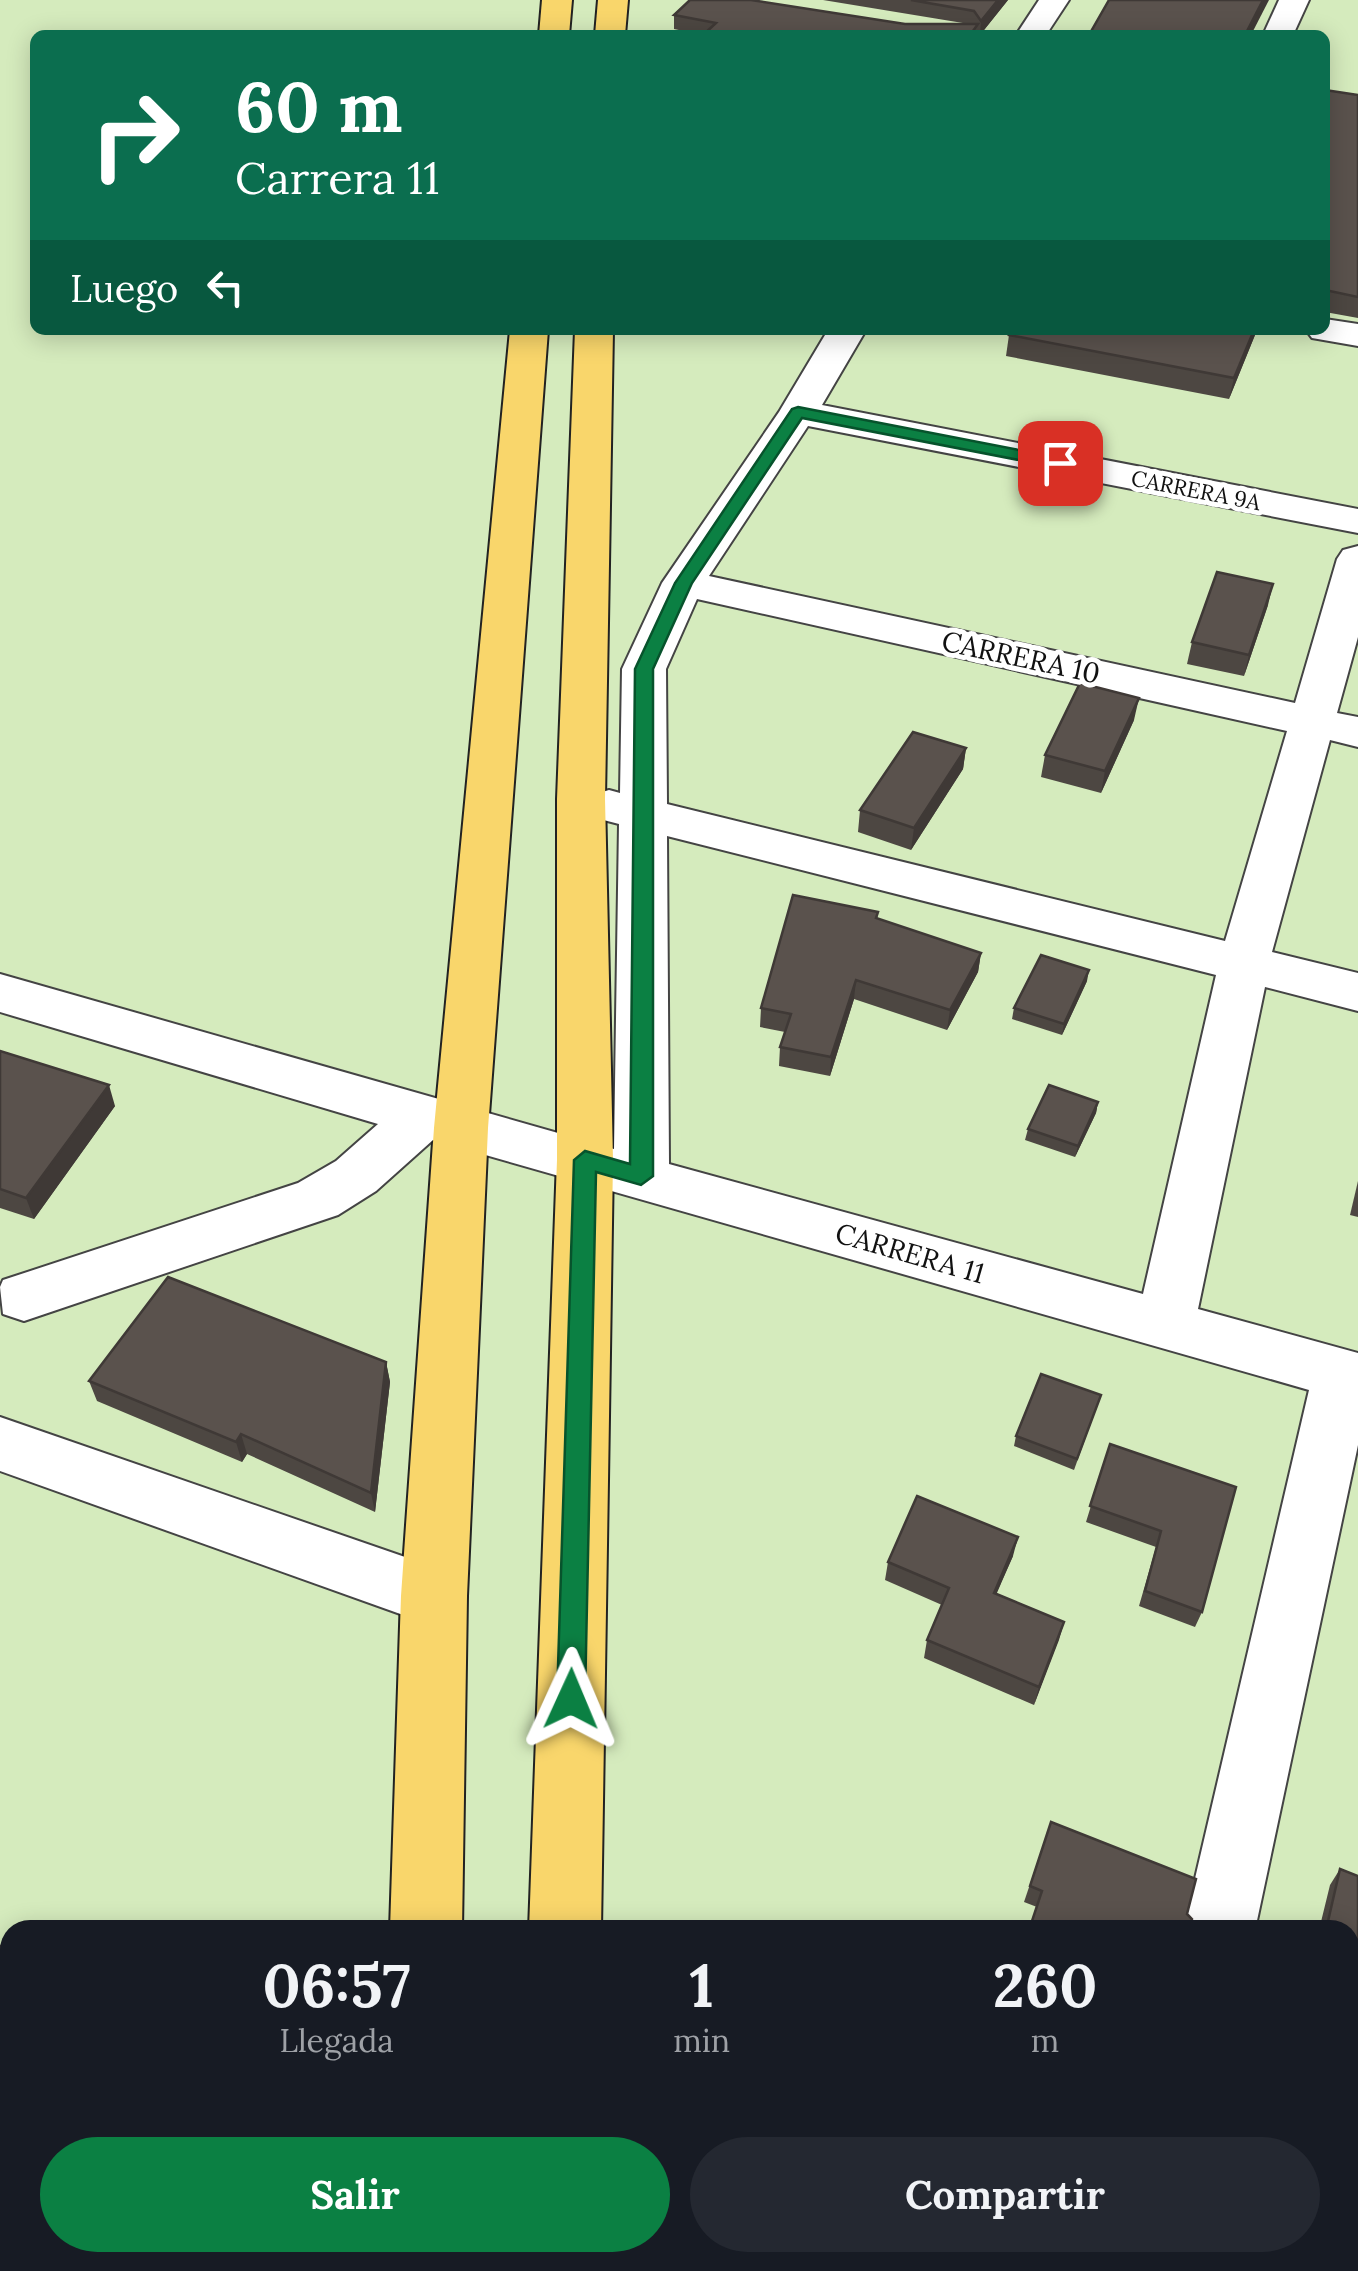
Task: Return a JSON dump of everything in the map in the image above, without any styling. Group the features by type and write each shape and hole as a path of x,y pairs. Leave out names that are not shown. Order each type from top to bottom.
{"main road":[{"path":"554,30 557,0"},
{"path":"610,30 613,0"},
{"path":"426,1920 442,1123 528,335"},
{"path":"564,1920 585,1160 582,799 594,335"}],"street":[{"path":"1035,30 1054,0"},
{"path":"1280,30 1294,0"},
{"path":"1330,331 1358,335"},
{"path":"641,1176 644,669 684,583 798,412 844,335"},
{"name":"CARRERA 9A","path":"798,412 1358,521"},
{"path":"1164,1325 1244,963 1335,727 1358,559"},
{"name":"CARRERA 10","path":"684,583 1335,727"},
{"path":"582,799 1358,992"},
{"name":"CARRERA 11","path":"0,992 442,1123 1350,1376"},
{"path":"24,1297 318,1198 442,1123"},
{"path":"1220,1920 1350,1376"},
{"path":"0,1444 434,1596"}],"green space":[{"path":"0,0 1358,0 1358,1920 0,1920"}],"building":[{"path":"690,0 751,0 905,24 978,24 974,30 708,30 716,23 674,15"},
{"path":"911,0 998,0 981,21 974,11"},
{"path":"1109,0 1263,0 1248,30 1092,30"},
{"path":"1330,91 1358,95 1358,297 1330,291"},
{"path":"1009,335 1252,335 1234,378"},
{"path":"1217,572 1273,584 1249,655 1192,642"},
{"path":"1080,683 1139,698 1105,771 1045,755"},
{"path":"913,732 966,748 914,828 860,810"},
{"path":"793,895 878,912 876,918 981,953 950,1010 856,980 831,1057 780,1047 791,1014 761,1008"},
{"path":"1041,955 1089,970 1064,1024 1014,1008"},
{"path":"0,1051 109,1085 26,1198 0,1189"},
{"path":"1049,1085 1098,1102 1078,1146 1028,1129"},
{"path":"168,1277 386,1362 371,1493 241,1434 236,1442 89,1381"},
{"path":"1041,1374 1101,1395 1077,1459 1016,1436"},
{"path":"1110,1444 1236,1487 1202,1612 1145,1591 1161,1531 1090,1506"},
{"path":"917,1496 1018,1537 994,1593 1064,1622 1039,1687 927,1640 949,1588 888,1562"},
{"path":"1051,1822 1196,1879 1187,1914 1192,1920 1032,1920 1042,1891 1030,1886"},
{"path":"1340,1869 1358,1876 1358,1920 1328,1920"}],"route":[{"path":"571,1699 585,1160 641,1176 644,669 684,583 798,412 1060,463"}]}
